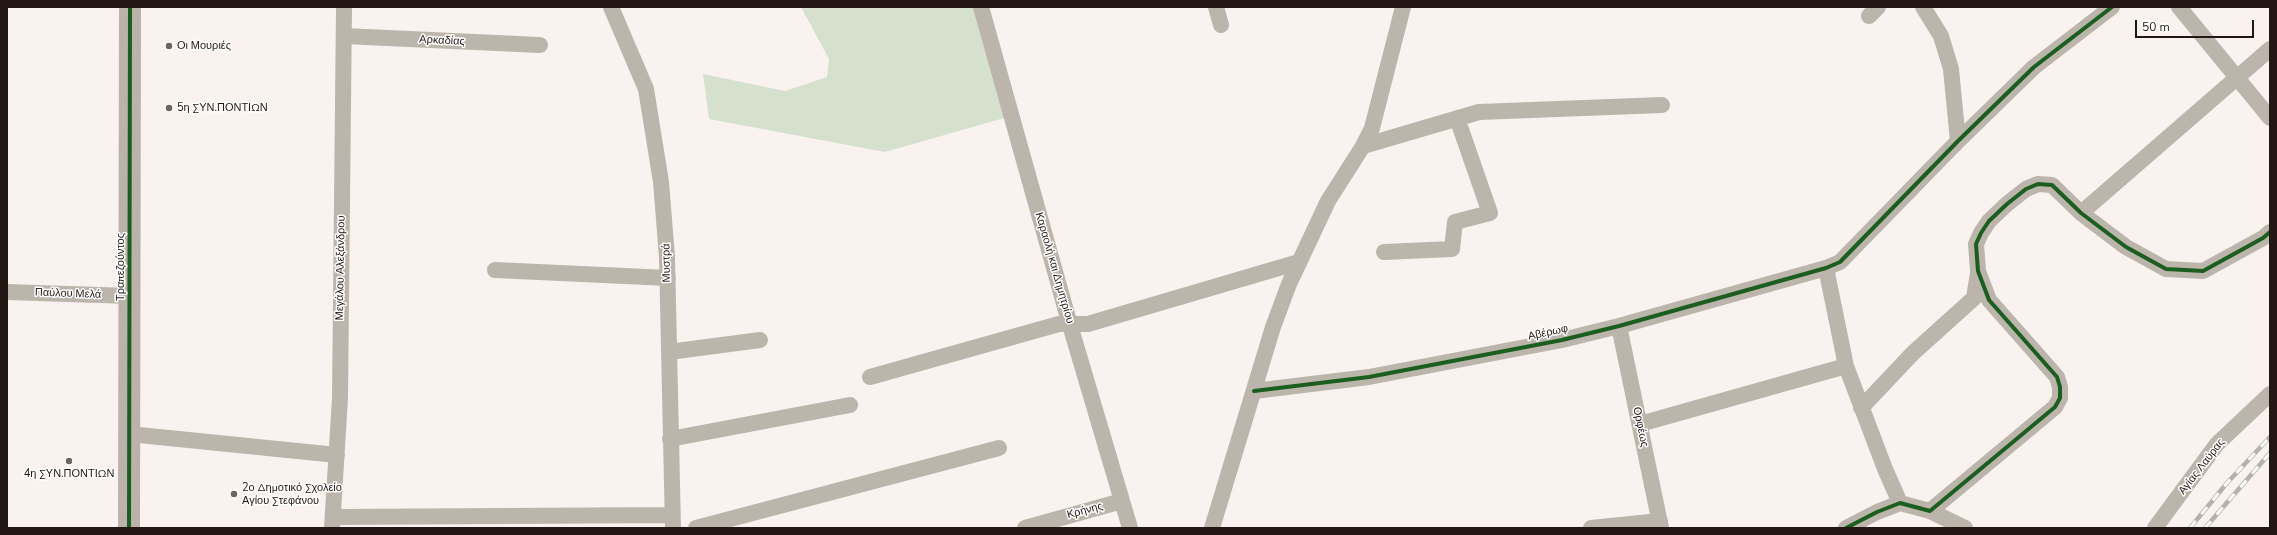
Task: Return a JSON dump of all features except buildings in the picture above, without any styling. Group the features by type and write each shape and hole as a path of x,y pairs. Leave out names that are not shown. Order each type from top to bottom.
{"main road":[{"name":"Τραπεζούντος","path":"129,528 130,7"}],"street":[{"name":"Μεγάλου Αλεξάνδρου","path":"332,522 340,398 344,7"},
{"name":"Μυστρά","path":"611,7 646,89 664,202 668,278 672,522"},
{"name":"Καραολή και Δημητρίου","path":"981,7 1070,325 1130,528"},
{"path":"1216,7 1221,25"},
{"path":"1212,528 1273,327 1299,262 1328,201 1363,146 1372,128 1403,7"},
{"path":"1923,7 1941,36 1951,69 1958,141"},
{"path":"1900,503 1885,469 1846,366 1833,265 2034,68 2112,7"},
{"path":"2179,7 2270,118"},
{"name":"Αρκαδίας","path":"344,36 540,46"},
{"path":"2081,213 2270,50"},
{"path":"1363,146 1479,112 1662,105"},
{"path":"1384,252 1452,249 1455,222 1490,213 1457,118"},
{"path":"1861,408 1913,353 1974,298 1978,271 1976,244 1981,233 1989,221 2026,189 2038,184 2052,185 2081,213 2126,247 2166,269 2203,270 2263,238 2270,232"},
{"path":"870,377 1059,324 1088,324 1299,262"},
{"name":"Αβέρωφ","path":"1254,391 1369,377 1562,340 1619,326 1833,265"},
{"path":"495,270 668,278"},
{"path":"1930,511 2055,407 2060,398 2060,386 2057,377 1989,300 1978,271"},
{"name":"Παύλου Μελά","path":"7,292 130,296"},
{"name":"Ορφέως","path":"1619,326 1660,524"},
{"path":"669,352 760,340"},
{"path":"1640,424 1846,366"},
{"name":"Αγίας Λαύρας","path":"2155,528 2217,444 2270,394"},
{"path":"670,439 850,405"},
{"path":"129,434 337,455"},
{"path":"696,528 999,448"},
{"name":"Κρήνης","path":"1025,528 1122,501"},
{"path":"1846,528 1877,512 1900,503 1930,511 1965,528"},
{"path":"332,522 672,522"},
{"path":"1591,528 1660,524"}],"green space":[{"path":"801,7 974,7 1004,118 885,152 709,119 703,74 785,91 827,77 829,59"}],"railway":[{"path":"2190,528 2227,483 2270,437"},
{"path":"2205,528 2270,453"}],"cycle path":[{"path":"129,528 130,7"},
{"path":"1254,391 1369,377 1562,340 1619,326 1826,268 1840,262 1958,141 2034,67 2112,7"},
{"path":"1846,528 1877,512 1900,503 1930,511 2055,407 2060,398 2060,387 2057,377 1989,300 1978,271 1976,244 1981,233 1989,221 2026,189 2038,184 2052,185 2081,213 2126,247 2166,269 2203,271 2263,238 2270,232"}],"place":[{"name":"Οι Μουριές","path":"169,46"},
{"name":"5η ΣΥΝ.ΠΟΝΤΙΩΝ","path":"169,108"},
{"name":"4η ΣΥΝ.ΠΟΝΤΙΩΝ","path":"69,461"},
{"name":"2ο Δημοτικό Σχολείο Αγίου Στεφάνου","path":"234,494"}]}
